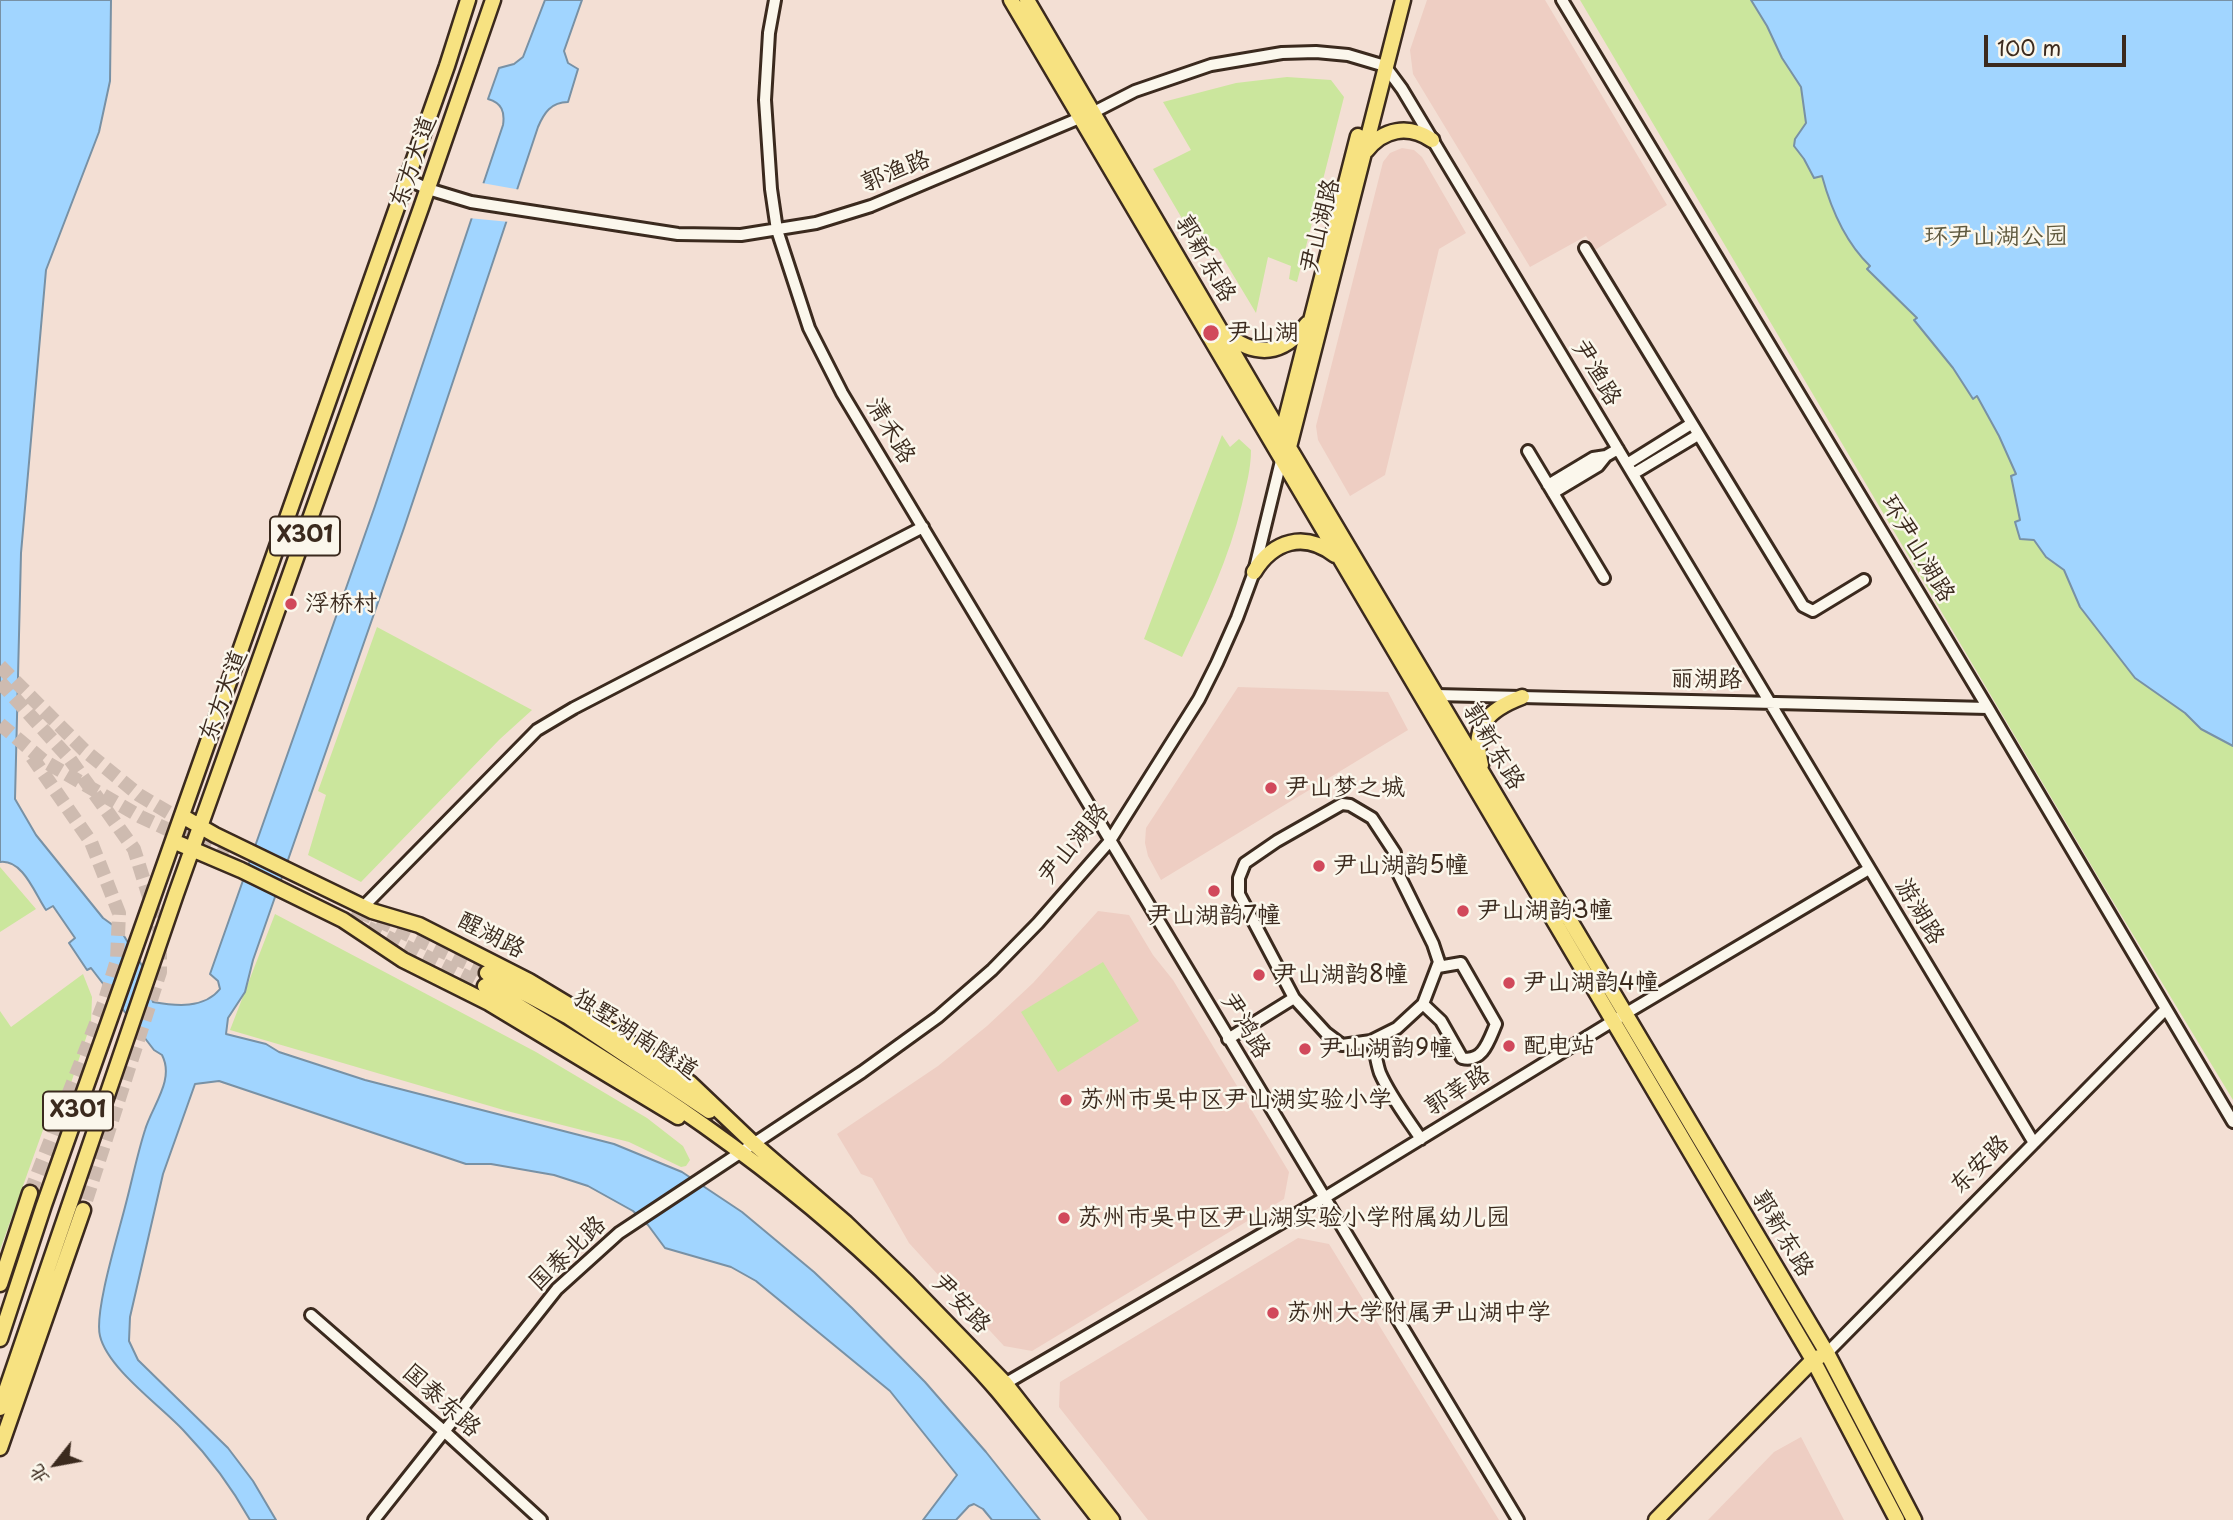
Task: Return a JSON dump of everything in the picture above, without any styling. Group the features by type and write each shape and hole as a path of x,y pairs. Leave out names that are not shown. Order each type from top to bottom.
{"main road":[{"name":"东方大道","path":"0,1339 44,1205 468,0"},
{"name":"东方大道","path":"0,1408 65,1214 493,0"},
{"name":"郭新东路","path":"1011,0 1087,115 1219,328 1281,434"},
{"name":"郭新东路","path":"1027,0 1087,115 1285,454 1619,1018 1827,1353 1914,1520"},
{"name":"尹山湖路","path":"1285,454 1363,155 1394,0"},
{"name":"尹山湖路","path":"1285,454 1281,434 1310,320 1381,64 1403,0"},
{"path":"1363,155 1374,141 1394,131 1417,131 1432,140"},
{"path":"1219,328 1243,345 1266,350 1290,342 1310,320"},
{"name":"郭新东路","path":"1285,454 1339,559 1430,699 1484,776 1815,1365 1897,1520"},
{"path":"1254,572 1263,557 1273,549 1296,542 1316,544 1339,559"},
{"path":"1484,776 1477,744 1483,724 1500,706 1522,697"},
{"name":"醒湖路","path":"182,816 363,907 419,926 529,981 617,1034 690,1083 747,1147"},
{"path":"173,841 241,870 343,920 403,960 489,1003 636,1093 747,1147"},
{"name":"独墅湖南隧道","path":"486,980 529,995 589,1031 674,1086 747,1147"},
{"name":"尹安路","path":"747,1147 846,1223 908,1283 1001,1386 1112,1520"},
{"path":"0,1284 30,1193"},
{"path":"0,1448 83,1210"},
{"name":"东安路","path":"1656,1520 1827,1353"},
{"name":"东安路","path":"1670,1520 1815,1365"},
{"name":"尹安路","path":"1001,1386 1100,1520"}],"street":[{"name":"清禾路","path":"775,0 769,33 765,100 771,189 777,230 809,328 842,394 1110,842"},
{"name":"环尹山湖路","path":"1562,0 1988,708 2233,1122"},
{"name":"郭渔路","path":"407,179 428,190 471,202 678,234 741,235 816,223 872,206 1167,79 1210,65 1251,57 1316,52 1348,55 1381,64"},
{"name":"尹渔路","path":"1381,64 1402,89 1770,702"},
{"path":"1585,248 1803,606 1813,611 1864,580"},
{"path":"1626,464 1691,424"},
{"path":"1633,474 1698,435"},
{"path":"1551,489 1593,458 1606,456 1618,449"},
{"path":"1528,451 1604,578"},
{"name":"尹山湖路","path":"747,1147 862,1072 938,1017 1020,942 1110,842 1199,699 1237,618 1254,572 1285,454"},
{"path":"363,907 537,730 574,708 923,527"},
{"name":"丽湖路","path":"1430,699 1522,697 1988,708"},
{"name":"游湖路","path":"1770,702 2034,1143"},
{"path":"1342,804 1350,805 1371,818 1395,853 1396,871 1433,944 1438,967 1423,1004 1398,1028 1371,1041 1342,1045 1326,1033 1294,999 1239,894 1239,878 1245,863 1277,841 1342,804"},
{"name":"尹鸿路","path":"1110,842 1518,1520"},
{"name":"郭莘路","path":"1001,1386 1324,1198 1868,869"},
{"path":"1423,1004 1441,1021 1462,1058 1470,1060 1480,1055 1496,1024 1461,963 1438,967"},
{"path":"1228,1039 1294,999"},
{"name":"东安路","path":"1827,1353 2165,1010"},
{"path":"1371,1041 1378,1056 1380,1071 1394,1099 1421,1139"},
{"name":"国泰北路","path":"374,1520 557,1289 619,1233 747,1147"},
{"name":"国泰东路","path":"311,1315 541,1520"}],"shaded area":[{"path":"1427,0 1545,0 1667,205 1595,250 1586,236 1530,267 1413,74 1410,50"},
{"path":"1402,148 1414,150 1422,157 1466,233 1439,249 1385,475 1350,496 1318,440 1316,426 1383,162 1390,153"},
{"name":"尹山梦之城","path":"1238,687 1388,692 1408,730 1161,880 1148,856 1146,828"},
{"name":"苏州市吴中区尹山湖实验小学","path":"1098,911 1129,915 1153,955 1173,980 1289,1172 1284,1199 1032,1351 1004,1346 909,1243 872,1178 861,1174 837,1134 938,1066 987,1026 1033,983"},
{"name":"苏州大学附属尹山湖中学","path":"1298,1238 1329,1244 1499,1520 1148,1520 1059,1407 1060,1382"},
{"path":"1801,1437 1844,1520 1708,1520 1774,1452"}],"green space":[{"name":"环尹山湖公园","path":"1580,0 2233,0 2233,1100 2100,880"},
{"path":"1287,77 1331,80 1344,97 1297,282 1289,279 1291,266 1268,257 1256,313 1217,248 1204,256 1153,169 1191,150 1163,102 1236,83"},
{"path":"1222,435 1230,447 1239,439 1251,450 1249,471 1237,524 1224,563 1182,657 1144,639"},
{"path":"377,627 532,710 500,739 361,882 308,855 326,795 318,791"},
{"path":"0,867 36,909 0,932"},
{"path":"275,914 536,1052 647,1118 683,1146 690,1160 686,1166 681,1167 629,1142 507,1111 230,1030"},
{"path":"1103,962 1139,1021 1058,1072 1021,1012"},
{"path":"83,974 92,997 91,1023 69,1089 43,1130 0,1250 0,1011 11,1027"}],"water":[{"path":"0,0 111,0 110,81 99,132 46,270 21,553 15,799 36,835 103,918 121,931 152,982 153,1002 180,1005 206,1000 220,989 218,981 210,974 375,506 503,125 502,109 488,99 499,68 514,64 523,57 545,0 582,0 564,51 568,63 578,69 568,102 549,109 538,127 404,528 253,960 245,992 228,1018 226,1034 266,1044 279,1052 365,1080 614,1144 682,1172 742,1212 814,1272 852,1308 925,1382 1040,1520 992,1520 983,1509 974,1504 956,1520 923,1520 957,1475 890,1391 756,1281 731,1267 665,1248 648,1225 633,1211 588,1186 554,1175 491,1164 466,1164 219,1081 195,1084 163,1174 130,1317 129,1341 138,1360 228,1448 253,1481 276,1520 250,1520 202,1451 113,1361 100,1336 103,1292 142,1139 166,1074 162,1055 154,1050 91,968 87,970 69,943 75,938 53,906 46,910 22,872 15,866 0,862"},
{"path":"1751,0 2233,0 2233,746 2201,729 2185,713 2135,678 2080,607 2064,570 2046,557 2034,540 2020,539 2015,522 2020,520 2011,476 2016,474 1999,436 1977,396 1973,399 1953,368 1914,320 1917,318 1867,269 1870,266 1853,246 1840,224 1822,176 1814,178 1794,146 1795,139 1806,123 1801,87"}],"pier":[{"path":"482,183 521,190 510,222 468,218"}],"tunnel":[{"path":"0,666 84,750 139,795 188,824"},
{"path":"0,682 69,758 134,849 160,932 160,972 83,1210"},
{"path":"0,724 44,761 141,817 227,857"},
{"path":"30,1193 104,1003 117,960 119,913 91,842 32,757"},
{"path":"359,911 487,973"},
{"path":"349,918 485,986"}],"place":[{"name":"尹山湖","path":"1211,333"},
{"name":"浮桥村","path":"291,604"},
{"name":"尹山梦之城","path":"1271,788"},
{"name":"尹山湖韵5幢","path":"1319,866"},
{"name":"尹山湖韵7幢","path":"1214,891"},
{"name":"尹山湖韵3幢","path":"1463,911"},
{"name":"尹山湖韵8幢","path":"1259,975"},
{"name":"尹山湖韵4幢","path":"1509,983"},
{"name":"配电站","path":"1509,1046"},
{"name":"尹山湖韵9幢","path":"1305,1049"},
{"name":"苏州市吴中区尹山湖实验小学","path":"1066,1100"},
{"name":"苏州市吴中区尹山湖实验小学附属幼儿园","path":"1064,1218"},
{"name":"苏州大学附属尹山湖中学","path":"1273,1313"}]}
